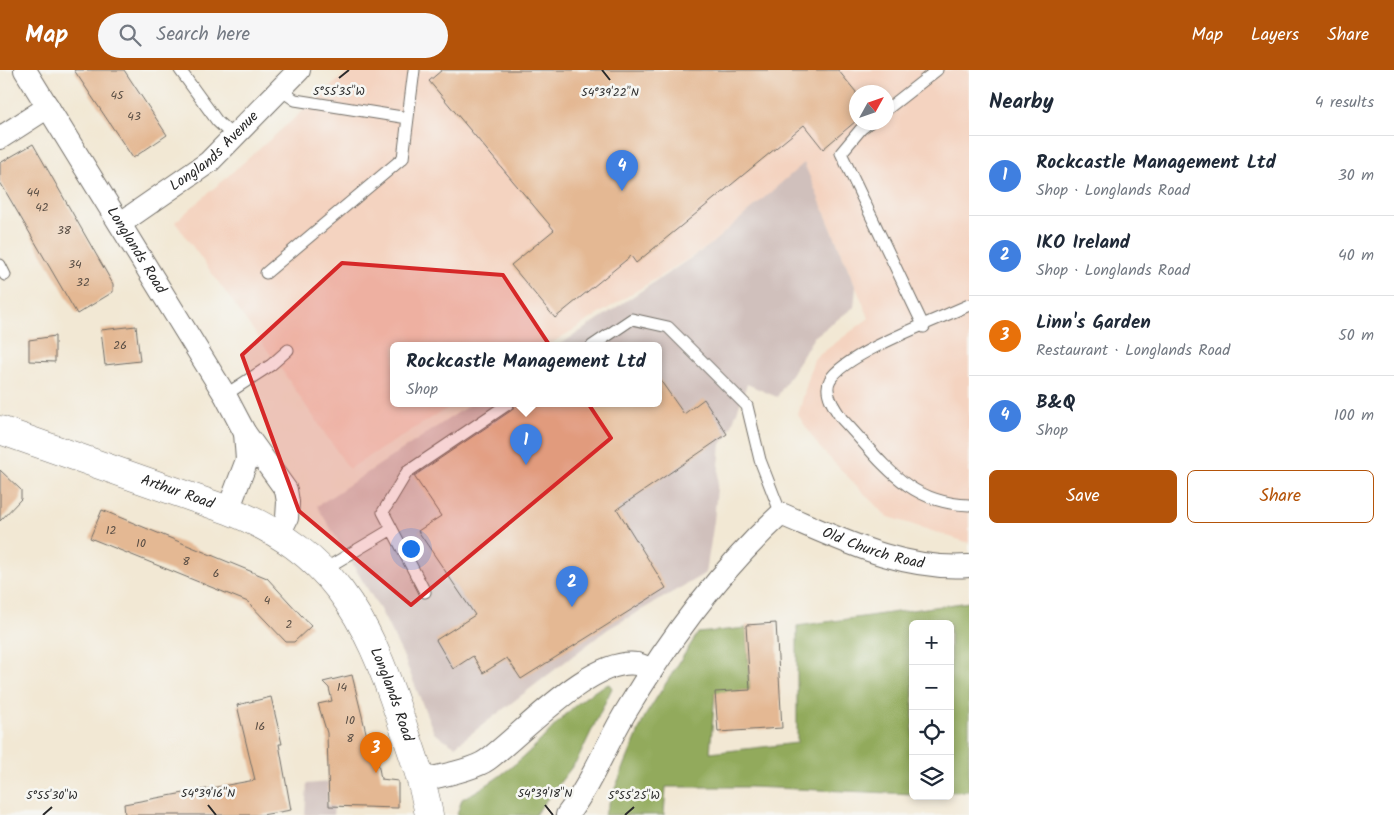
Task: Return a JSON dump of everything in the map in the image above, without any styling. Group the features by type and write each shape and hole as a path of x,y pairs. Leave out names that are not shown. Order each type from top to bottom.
{"street":[{"name":"Longlands Road","path":"25,70 121,223 246,433 286,490 288,502 287,518 279,534"},
{"name":"Longlands Avenue","path":"121,223 209,162 299,70"},
{"path":"0,138 48,107"},
{"name":"Arthur Road","path":"0,430 257,521 301,549 330,577"},
{"name":"Longlands Road","path":"228,510 247,460 246,433"},
{"path":"566,815 580,805 623,716 652,669 746,545 780,514"},
{"name":"Old Church Road","path":"780,514 878,554 918,563 969,566"},
{"name":"Longlands Road","path":"330,577 360,620 385,671 422,780 429,814"},
{"path":"422,780 486,761 535,717 574,688 605,669 636,664 652,669"}],"lane":[{"path":"180,70 217,121 234,137"},
{"path":"266,273 403,158 414,70"},
{"path":"894,104 937,70"},
{"path":"279,89 296,100 408,118"},
{"path":"860,130 841,153 924,327"},
{"path":"969,305 868,352 840,368 829,382 829,395 842,419 908,487 929,499 969,505"},
{"path":"598,342 632,319 668,327 747,406 760,460 780,514"},
{"path":"225,395 271,365 288,350"},
{"path":"426,592 383,512 407,472 504,407"},
{"path":"330,577 392,529"}],"highlighted area":[{"path":"342,263 503,275 611,438 411,605 299,511 242,355"}],"shaded area":[{"path":"350,70 969,70 969,543 886,516 820,448 798,415 814,359 869,318 804,164 709,246 553,342 390,342 390,407 449,407 349,469 281,369 175,222"},
{"path":"804,163 856,288 854,307 814,337 777,397 747,384 729,433 721,444 714,521 706,573 608,629 455,746 434,733 402,653 381,611 317,506 466,407 662,407 662,342 564,342 709,246"},
{"path":"328,782 327,805 334,806 333,815 305,815 307,784"}],"green space":[{"path":"969,602 969,791 954,792 954,620 909,620 909,794 750,787 666,787 664,815 604,815 645,716 698,633 746,628 750,690 715,693 710,753 797,743 797,626"},
{"path":"609,684 612,688 578,759 535,815 457,815 462,799 508,769 533,748 577,704 598,689"}],"building":[{"path":"74,70 124,70 167,135 133,158"},
{"path":"442,70 838,70 850,85 849,127 823,149 804,125 636,263 631,256 555,318 511,265 554,230 429,81"},
{"path":"33,144 113,284 113,292 77,314 0,182 0,163"},
{"path":"136,326 140,361 105,365 101,330"},
{"path":"55,336 55,362 29,361 29,340"},
{"path":"662,383 684,414 704,399 727,434 617,509 666,588 521,679 507,658 483,673 473,656 453,669 436,640 475,615 418,531 441,516 414,476 512,410 514,407 662,407"},
{"path":"0,470 21,490 21,499 0,521"},
{"path":"102,510 267,578 311,626 294,642 286,642 248,602 90,538"},
{"path":"776,623 782,728 718,732 715,692 750,690 746,625"},
{"path":"352,675 372,757 377,757 381,779 398,781 398,808 329,806 327,733 318,704 332,701 329,688 323,682"},
{"path":"271,697 282,744 279,744 291,810 262,815 125,815 124,804 255,780 237,705"}],"place":[{"name":"B&Q","path":"622,191"},
{"name":"Rockcastle Management Ltd","path":"526,465"},
{"name":"IKO Ireland","path":"572,607"},
{"name":"Linn's Garden","path":"376,773"}]}
